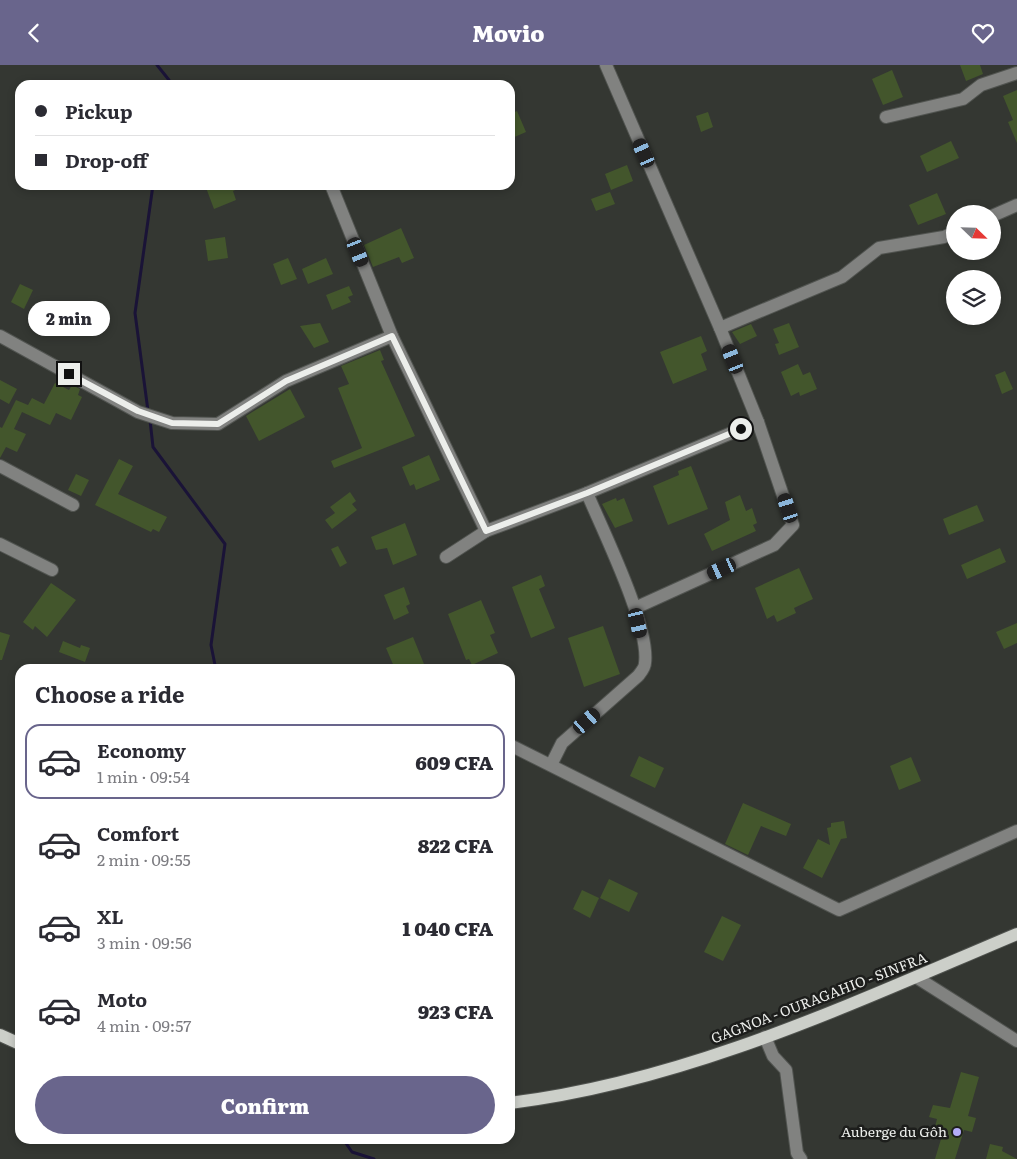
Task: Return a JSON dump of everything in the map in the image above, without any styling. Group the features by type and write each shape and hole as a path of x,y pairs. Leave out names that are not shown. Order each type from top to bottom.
{"main road":[{"name":"GAGNOA - OURAGAHIO - SINFRA","path":"515,1102 558,1097 648,1075 765,1037 916,977 1017,934"},
{"path":"0,1035 15,1042"}],"street":[{"path":"606,65 720,328 758,422 793,525 774,545 635,608"},
{"path":"886,117 963,99 981,85 1017,73"},
{"path":"332,190 392,336 486,531"},
{"path":"1001,212 1017,205"},
{"path":"720,328 842,277 879,248 946,236"},
{"path":"0,336 138,411 172,423 218,424 286,381 392,336"},
{"path":"446,557 486,531 587,493 758,422"},
{"path":"0,466 73,505"},
{"path":"551,765 562,743 638,676 645,665 646,653 635,608 587,493"},
{"path":"0,545 52,571"},
{"path":"515,747 628,806 840,910 1017,831"},
{"path":"916,977 1017,1041"},
{"path":"765,1037 773,1056 786,1070 797,1153 801,1159"}],"building":[{"path":"960,65 980,65 983,74 966,81"},
{"path":"892,70 903,97 883,105 872,79"},
{"path":"1017,90 1017,143 1008,122 1013,120 1003,96"},
{"path":"517,111 526,132 515,137 515,112"},
{"path":"708,112 713,127 701,132 696,116"},
{"path":"951,141 959,158 927,172 920,156"},
{"path":"627,165 633,181 611,190 605,174"},
{"path":"207,190 235,190 233,191 236,200 214,209"},
{"path":"610,192 615,204 596,211 591,199"},
{"path":"937,193 946,214 918,225 909,205"},
{"path":"401,228 414,258 402,263 399,257 373,267 364,245"},
{"path":"225,237 228,258 208,261 205,240"},
{"path":"288,258 297,279 281,285 273,264"},
{"path":"326,258 333,274 308,284 302,269"},
{"path":"20,284 33,290 24,309 11,302"},
{"path":"349,286 353,295 348,297 351,302 332,310 326,295"},
{"path":"320,323 329,342 314,348 300,326"},
{"path":"789,323 799,347 779,355 775,344 779,343 773,329"},
{"path":"751,324 757,336 740,344 732,332"},
{"path":"701,336 707,351 701,354 707,370 673,384 660,352"},
{"path":"380,350 384,360 381,361 415,436 334,468 331,461 362,448 338,388 349,384 341,366"},
{"path":"798,364 803,375 810,372 817,389 800,396 799,392 791,396 781,372"},
{"path":"1005,371 1013,389 1002,394 995,375"},
{"path":"0,380 17,389 9,404 0,399"},
{"path":"55,383 69,390 72,385 80,389 78,395 82,397 71,420 56,413 50,425 22,412 14,429 26,434 17,452 6,447 0,458 0,427 2,428 16,400 28,405 32,398 44,404"},
{"path":"290,389 305,417 259,441 246,416"},
{"path":"429,455 440,480 416,490 414,484 410,486 402,467"},
{"path":"119,459 133,466 118,494 167,517 159,532 153,529 151,532 95,505"},
{"path":"691,466 708,509 668,525 653,486 679,475 678,471"},
{"path":"76,474 89,480 81,496 68,490"},
{"path":"350,492 356,501 352,504 357,510 332,529 325,520 335,513 330,507"},
{"path":"740,495 746,511 752,508 757,523 753,525 756,531 712,551 704,534 730,520 725,502"},
{"path":"616,498 617,501 624,498 633,521 615,528 602,504"},
{"path":"977,505 984,521 949,535 943,519"},
{"path":"405,523 417,555 393,565 387,548 376,550 371,537"},
{"path":"338,546 347,563 340,567 331,549"},
{"path":"1000,548 1006,562 967,579 961,565"},
{"path":"799,568 813,599 794,608 796,613 777,622 774,615 767,619 755,588"},
{"path":"541,575 545,586 539,589 555,628 531,638 512,587"},
{"path":"51,583 76,600 47,637 35,626 33,630 23,622"},
{"path":"404,587 410,604 406,606 409,613 394,620 384,595"},
{"path":"481,600 495,633 490,635 498,653 474,664 472,664 469,659 466,660 448,614"},
{"path":"1017,623 1017,643 1004,649 996,632"},
{"path":"603,626 620,674 584,687 568,638"},
{"path":"0,632 10,635 2,660 0,660"},
{"path":"413,637 424,664 393,664 386,648"},
{"path":"63,641 80,648 81,645 90,648 85,662 59,652"},
{"path":"639,756 664,768 655,788 630,776"},
{"path":"911,757 921,781 899,790 890,766"},
{"path":"743,803 791,824 786,836 761,826 748,855 725,844"},
{"path":"844,821 847,838 841,839 822,878 803,868 818,839 830,845 827,828 831,827 831,823"},
{"path":"609,879 638,893 629,912 600,898"},
{"path":"582,890 599,898 590,918 573,909"},
{"path":"722,916 741,925 723,961 704,952"},
{"path":"961,1072 979,1077 968,1116 976,1118 972,1132 964,1130 955,1159 935,1159 944,1129 935,1127 937,1119 929,1117 933,1105 950,1108"},
{"path":"990,1144 1003,1147 1002,1151 1017,1159 986,1159"}],"waterway":[{"path":"157,65 169,80"},
{"path":"148,411 135,313 152,190"},
{"path":"150,420 153,447 225,544 211,645 215,664"},
{"path":"346,1144 352,1152 374,1159"}],"place":[{"name":"Auberge du Gôh","path":"957,1132"}],"route":[{"path":"69,374 138,411 172,423 218,424 286,381 392,336 486,531 587,493 741,429"}]}
